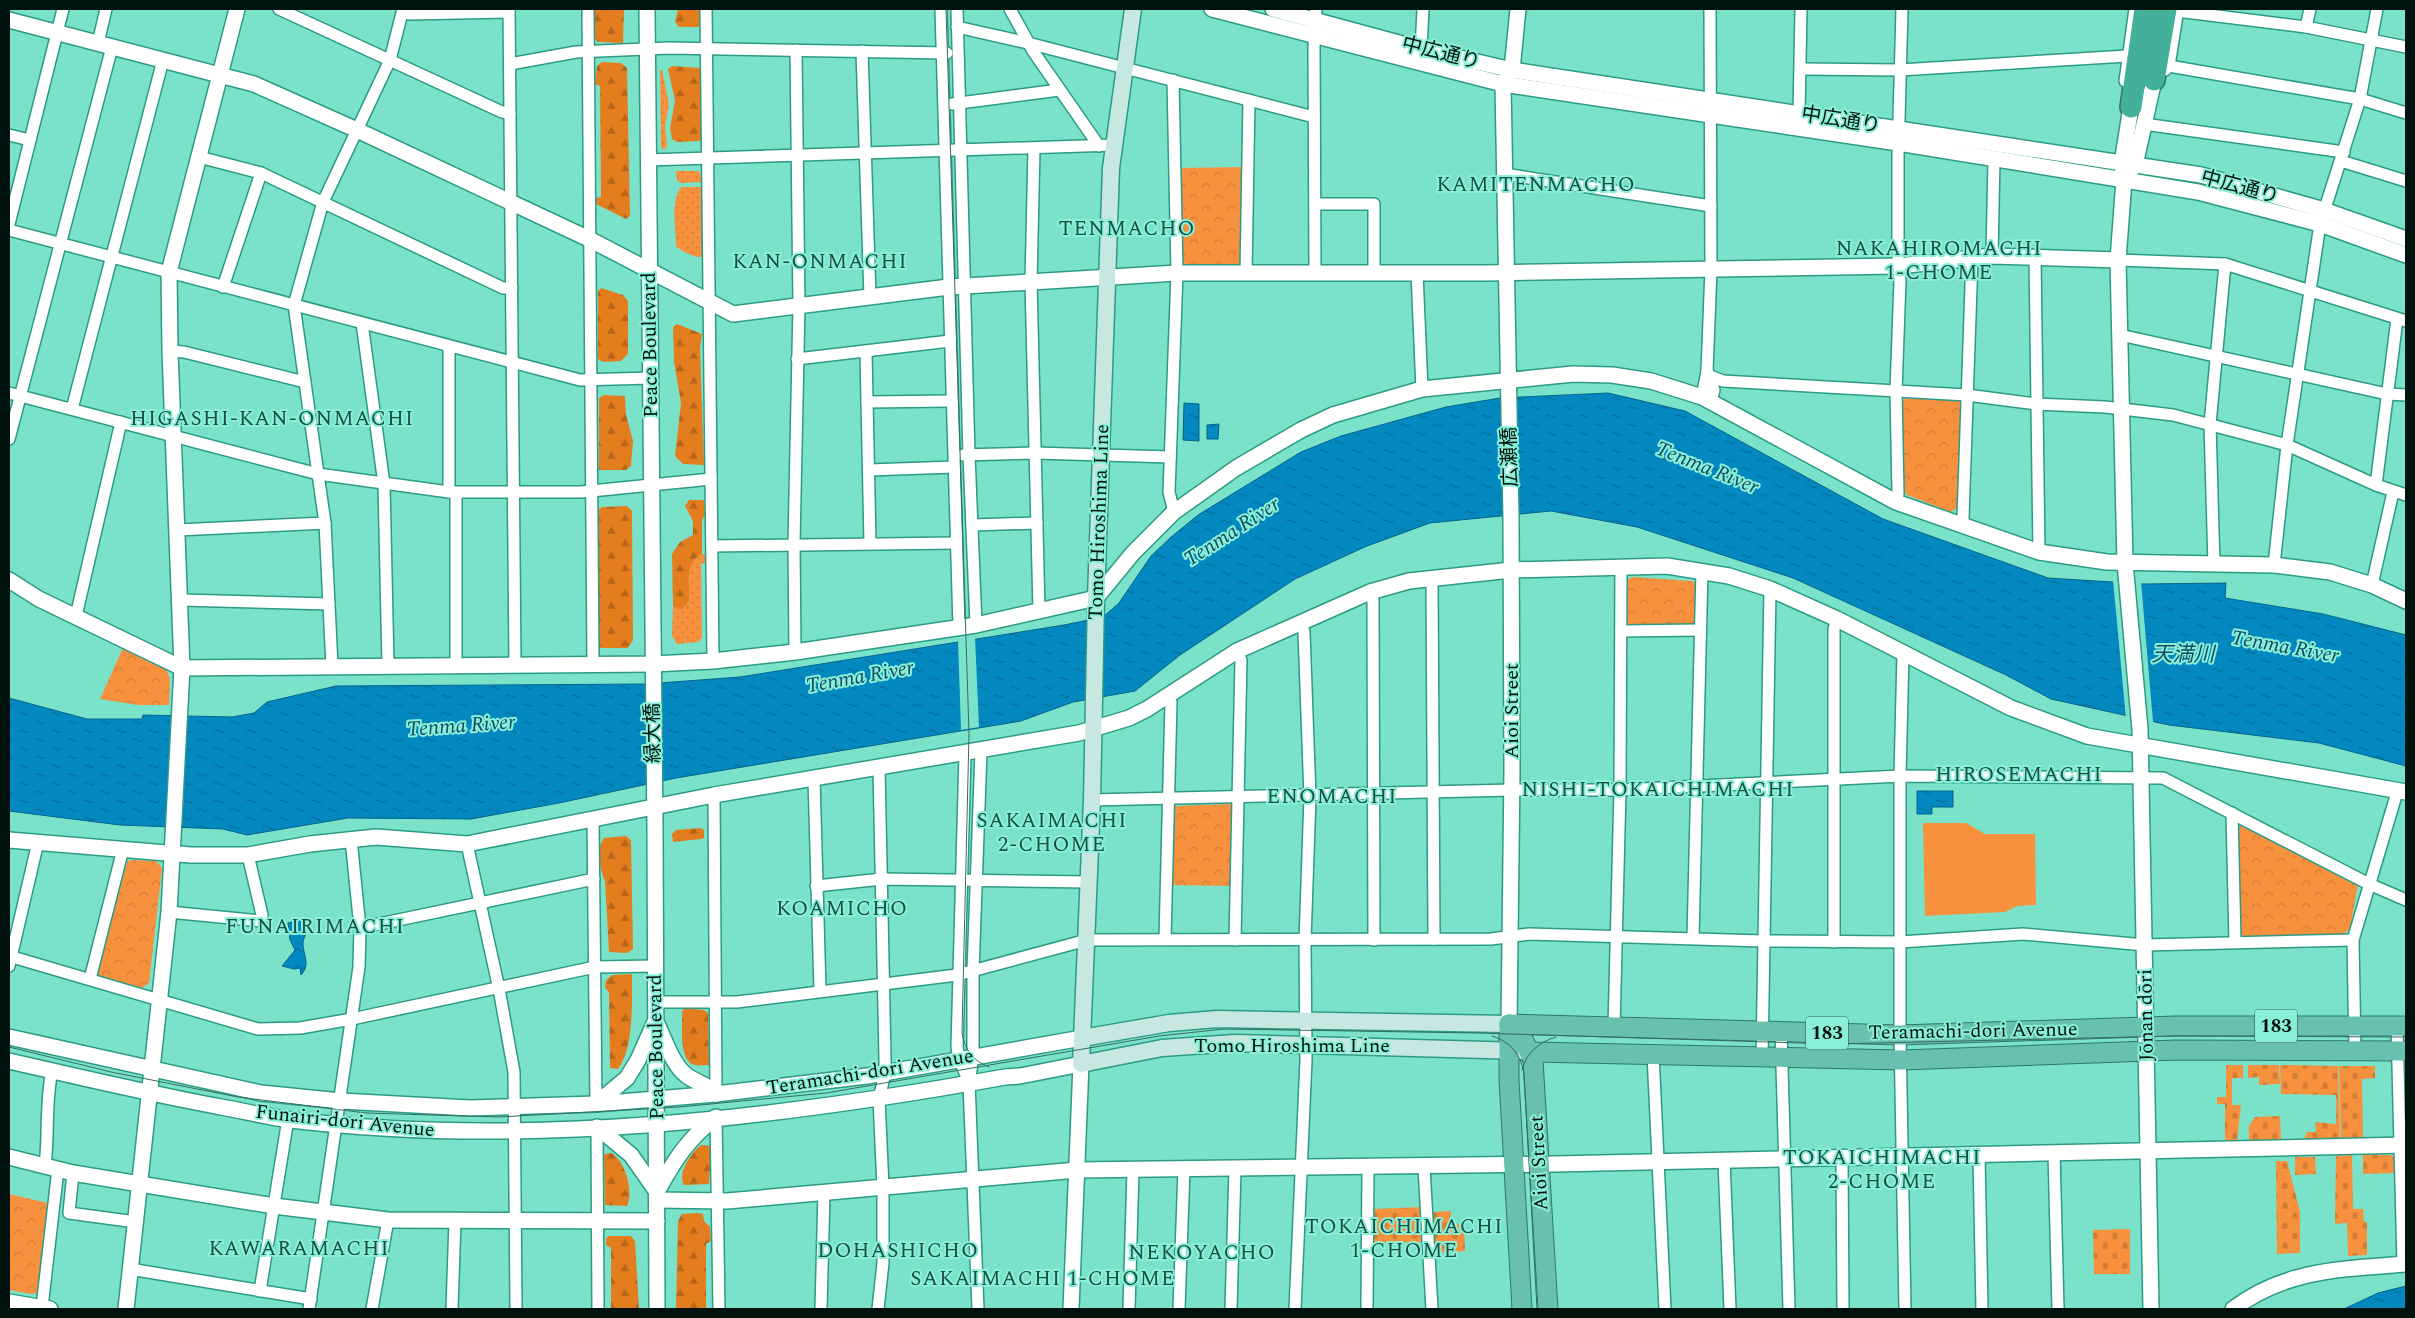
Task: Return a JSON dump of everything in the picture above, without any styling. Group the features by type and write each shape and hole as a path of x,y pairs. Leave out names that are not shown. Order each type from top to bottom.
{"highway":[{"path":"2145,9 2149,63"},
{"path":"2131,107 2174,9"},
{"name":"Teramachi-dori Avenue","path":"1509,1024 1900,1035 2146,1027 2402,1026"},
{"name":"Aioi Street","path":"1509,1024 1522,1309"},
{"name":"Aioi Street","path":"1509,1024 1530,1052 1533,1060 1548,1309"},
{"name":"Teramachi-dori Avenue","path":"1530,1052 1902,1060 2146,1051 2402,1051"}],"main road":[{"name":"Tomo Hiroshima Line","path":"1133,9 1126,68 1106,146 1106,277 1096,598 1095,701 1081,1064 1162,1048 1198,1045 1306,1045 1530,1052"},
{"name":"Tomo Hiroshima Line","path":"1082,1038 1169,1022 1217,1019 1509,1024"}],"street":[{"path":"9,224 63,9"},
{"path":"9,439 14,395 60,244 105,45 106,9"},
{"path":"126,1309 169,912 182,668 181,600 170,351 169,272 237,9"},
{"path":"279,9 306,14 390,60 510,114"},
{"path":"588,9 592,663"},
{"path":"706,9 713,661"},
{"path":"940,9 958,627"},
{"path":"957,9 969,455 976,625"},
{"path":"1010,9 1028,43 1059,90 1106,146"},
{"path":"1212,9 1503,84 1710,107 1795,129 1898,136 1994,159 2198,192 2322,218 2406,255"},
{"name":"中広通り","path":"1273,9 1316,14 1421,49 1512,70 1710,107 1799,114 1898,136 2128,164 2201,176 2322,218 2406,239"},
{"path":"1421,49 1423,9"},
{"path":"1503,84 1512,70 1518,9"},
{"path":"1709,396 1707,371 1711,268 1710,9"},
{"path":"1799,114 1802,9"},
{"path":"1896,502 1898,494 1896,392 1900,280 1898,266 1898,136 1902,9"},
{"path":"2128,164 2144,124 2149,63 2134,9"},
{"path":"2174,9 2306,27 2406,47"},
{"path":"2306,27 2310,9"},
{"path":"2274,565 2287,445 2308,291 2322,218 2360,99 2377,9"},
{"path":"332,666 324,523 294,305 323,202 390,60 403,10 409,14 509,10 515,664"},
{"name":"Peace Boulevard","path":"649,12 648,268 653,682"},
{"path":"1315,273 1314,35 1316,14"},
{"path":"9,20 254,84 589,239 648,268 732,314 949,287 1177,273 1417,273 1898,266 1992,256 2225,264 2402,320 2387,394 2376,485"},
{"path":"957,27 1028,43 1314,117"},
{"path":"510,64 589,51 706,47 958,53"},
{"path":"795,652 794,543 799,305 796,50"},
{"path":"862,51 870,296"},
{"path":"72,410 163,60"},
{"path":"1801,69 1900,70 2149,63 2360,99 2406,113"},
{"path":"1173,80 1177,273 1169,492 1174,512"},
{"name":"広瀬橋","path":"1503,84 1511,518"},
{"path":"943,104 1059,90"},
{"path":"1246,274 1249,100"},
{"path":"2128,164 2131,107"},
{"path":"2144,124 2343,157 2406,180"},
{"path":"9,135 30,140"},
{"path":"648,160 1106,146"},
{"path":"1034,149 1031,282 1039,611"},
{"path":"198,157 262,173 504,288 512,288"},
{"path":"1992,256 1994,159"},
{"name":"Jōnan dōri","path":"2128,164 2124,180 2118,260 2125,563 2140,721 2151,1309"},
{"path":"223,287 262,173"},
{"path":"1504,174 1711,206"},
{"path":"1315,204 1374,204 1374,273"},
{"path":"9,230 580,380 650,378"},
{"path":"2035,257 2039,552"},
{"path":"1958,524 1963,518 1972,258"},
{"path":"2214,565 2210,424 2225,264"},
{"path":"1417,273 1422,390"},
{"path":"362,323 384,484 388,665"},
{"path":"2120,335 2387,394 2406,395"},
{"path":"797,359 950,341"},
{"path":"449,347 456,665"},
{"path":"170,351 184,352 305,382"},
{"path":"866,352 870,543"},
{"path":"1707,371 1710,376 1723,381 1968,396 2036,404 2121,409 2173,415 2287,445 2376,485 2406,495"},
{"path":"9,580 39,599 182,668 592,663 653,664 713,661 795,652 976,625 1096,598 1133,554 1174,512 1236,468 1301,430 1333,415 1422,390 1508,379 1573,374 1612,375 1664,384 1709,396 1896,502 2039,552 2125,563 2274,565 2330,572 2372,586 2406,601"},
{"path":"1709,396 1723,381"},
{"path":"14,395 174,434 318,474 452,493 592,491 712,479"},
{"path":"867,402 952,401"},
{"path":"76,616 121,422"},
{"path":"869,470 954,461 969,455 1036,453 1170,457"},
{"path":"2372,586 2393,492"},
{"name":"Aioi Street","path":"1509,1024 1512,790 1511,518"},
{"path":"178,530 324,523"},
{"path":"972,525 1037,523"},
{"path":"712,546 794,543 956,543"},
{"path":"1614,1028 1620,790 1621,566"},
{"path":"9,840 173,853 248,855 310,844 376,837 417,838 468,844 714,795 981,752 1094,729 1129,718 1237,651 1301,622 1370,592 1432,577 1512,570 1668,566 1702,570 1770,589 1837,620 2032,717 2087,736 2402,791 2369,884 2353,940 2355,1051"},
{"path":"1693,938 1702,570"},
{"path":"1432,577 1434,939"},
{"path":"1762,1057 1770,589"},
{"path":"1370,592 1373,600 1374,940"},
{"path":"181,600 329,604"},
{"path":"1834,942 1834,628 1837,620"},
{"path":"1295,1309 1306,1045 1305,940 1310,796 1304,632 1301,622"},
{"path":"1621,631 1700,630"},
{"path":"1235,940 1241,660 1237,651"},
{"path":"1903,653 1900,776 1900,1035 1902,1060 1905,1309"},
{"name":"緑大橋","path":"653,682 654,785"},
{"path":"1165,939 1171,702 1167,695"},
{"path":"966,1058 973,972 981,752"},
{"path":"965,754 958,975 969,1083 978,1309"},
{"path":"878,1309 883,1263 883,1187 879,1099 885,1073 879,768"},
{"path":"1092,800 1310,796 1434,791 1620,790 1900,776 2163,778 2369,884 2406,900"},
{"path":"814,779 820,990"},
{"name":"Peace Boulevard","path":"654,785 657,1309"},
{"path":"714,795 716,1094"},
{"path":"2232,813 2235,942"},
{"path":"593,820 596,1104"},
{"path":"130,1269 260,1291 310,1304 360,967 360,928 351,839"},
{"path":"38,842 10,959 90,979 258,1029 300,1028 352,1019 595,967 655,966"},
{"path":"468,844 499,989 514,1072 516,1309"},
{"path":"90,979 123,858 123,849"},
{"path":"169,912 261,921 262,914 248,855"},
{"path":"360,928 594,878"},
{"path":"816,886 882,879 1089,882"},
{"path":"655,1002 736,1002 820,990 958,975 1086,940 1492,939 1529,934 1616,935 1763,941 1900,942 2023,934 2145,945 2353,940"},
{"path":"655,1020 679,1068 689,1077 710,1087 716,1094"},
{"path":"596,1104 626,1078 638,1060 655,1020"},
{"path":"2232,1309 2274,1285 2318,1271 2405,1264 2402,1026"},
{"path":"1781,1032 1789,1309"},
{"name":"Funairi-dori Avenue","path":"9,1037 261,1093 341,1102 470,1108 656,1100"},
{"name":"Teramachi-dori Avenue","path":"656,1100 885,1073 1082,1038"},
{"path":"1653,1054 1664,1309"},
{"name":"Funairi-dori Avenue","path":"9,1061 149,1094 288,1120 469,1132 657,1123"},
{"path":"1071,1309 1081,1064"},
{"name":"Teramachi-dori Avenue","path":"657,1123 879,1099 1081,1064"},
{"path":"52,1071 46,1121 49,1140 59,1169 70,1213 136,1222"},
{"path":"657,1196 676,1156 693,1136 716,1117"},
{"path":"716,1117 719,1309"},
{"path":"260,1291 288,1120"},
{"path":"598,1127 631,1155 657,1196"},
{"path":"598,1127 598,1309"},
{"path":"657,1196 717,1200 1077,1170 1539,1165 2403,1145"},
{"path":"2054,1153 2058,1309"},
{"path":"1979,1155 1982,1309"},
{"path":"9,1157 59,1169 141,1184 274,1206 388,1220 656,1221"},
{"path":"1842,1158 1843,1309"},
{"path":"1724,1161 1730,1309"},
{"path":"1367,1309 1368,1167"},
{"path":"1424,1167 1432,1309"},
{"path":"1231,1309 1235,1168"},
{"path":"9,1302 46,1308 59,1169"},
{"path":"1179,1309 1184,1169"},
{"path":"1129,1309 1133,1170"},
{"path":"821,1309 824,1192"},
{"path":"372,1309 388,1220"},
{"path":"452,1309 455,1221"}],"green space":[{"path":"593,9 624,9 623,43 598,42 594,38"},
{"path":"678,9 701,9 701,24 698,27 679,27 675,22"},
{"path":"602,62 621,63 627,68 630,216 626,219 596,204 596,198 601,197 600,86 595,84 597,66"},
{"path":"672,66 701,68 702,138 699,141 677,142 672,139 670,128 675,101 668,69"},
{"path":"660,70 662,70 669,104 665,126 667,145 664,150 661,147"},
{"path":"1242,167 1241,263 1237,266 1187,266 1181,261 1178,168"},
{"path":"676,171 699,171 703,182 681,183 677,180"},
{"path":"681,187 703,187 703,257 696,257 676,246 674,215 676,200"},
{"path":"601,288 623,295 628,301 628,354 621,361 603,362 598,359 598,291"},
{"path":"677,324 702,334 700,348 704,465 683,464 675,456 681,403 674,362 673,327"},
{"path":"604,395 625,396 626,415 633,441 631,466 626,470 599,470 599,398"},
{"path":"1906,398 1959,400 1961,403 1957,508 1951,512 1907,495 1902,488 1901,402"},
{"path":"689,500 704,500 705,515 702,520 702,554 696,558 690,568 689,601 682,609 673,607 672,554 680,542 693,535 693,521 685,506"},
{"path":"627,506 632,511 633,640 628,648 599,648 598,510 602,507"},
{"path":"702,554 707,555 707,562 701,564 702,637 699,642 677,644 672,636 673,607 682,608 689,601 690,568 696,558"},
{"path":"1633,577 1692,581 1697,584 1697,625 1630,628 1626,624 1627,580"},
{"path":"123,648 165,667 170,679 169,705 138,705 100,699"},
{"path":"1231,804 1234,808 1232,886 1169,885 1172,810 1176,806"},
{"path":"1923,823 1966,823 1985,834 2035,834 2036,905 2017,906 2005,912 1925,916"},
{"path":"2241,826 2358,884 2350,929 2342,935 2244,937 2238,932 2235,830"},
{"path":"700,828 704,830 704,838 673,842 672,834 676,830"},
{"path":"626,836 631,840 633,949 627,953 609,952 605,881 600,865 599,853 604,838"},
{"path":"132,860 156,861 162,868 149,983 142,988 100,976 96,972 127,862"},
{"path":"632,974 631,1024 627,1049 618,1069 610,1068 609,992 605,988 606,980 612,975"},
{"path":"685,1008 704,1010 708,1013 709,1065 693,1065 686,1057 682,1038 682,1011"},
{"path":"2226,1065 2243,1065 2243,1078 2232,1078 2232,1105 2241,1105 2237,1141 2225,1141 2225,1104 2217,1104 2217,1097 2226,1097"},
{"path":"2248,1065 2279,1065 2280,1084 2259,1085 2259,1077 2248,1078"},
{"path":"2280,1065 2338,1066 2340,1139 2304,1140 2307,1132 2316,1132 2315,1122 2336,1124 2336,1095 2281,1094"},
{"path":"2339,1066 2375,1066 2375,1078 2362,1079 2363,1139 2341,1139"},
{"path":"2280,1116 2281,1140 2249,1141 2249,1126 2255,1117"},
{"path":"701,1145 711,1146 709,1184 684,1185 682,1175 686,1164"},
{"path":"611,1153 620,1162 627,1177 629,1200 627,1206 605,1205 604,1154"},
{"path":"2352,1155 2353,1209 2363,1209 2364,1222 2367,1222 2367,1255 2348,1256 2347,1223 2335,1224 2336,1156"},
{"path":"2363,1155 2391,1155 2395,1158 2396,1173 2363,1174"},
{"path":"2295,1157 2315,1157 2316,1174 2295,1175"},
{"path":"2276,1161 2287,1161 2300,1212 2300,1253 2277,1254"},
{"path":"9,1194 48,1203 38,1293 31,1294 9,1290"},
{"path":"1423,1207 1424,1242 1374,1243 1373,1209"},
{"path":"1451,1211 1451,1225 1464,1224 1465,1251 1434,1253 1432,1212"},
{"path":"682,1214 703,1214 704,1221 710,1227 711,1241 706,1244 706,1309 676,1309 678,1221"},
{"path":"2130,1229 2130,1274 2094,1274 2093,1230"},
{"path":"608,1236 631,1236 635,1241 639,1309 611,1309 611,1248 606,1245"}],"water":[{"name":"天満川","path":"1608,393 1685,411 1883,519 2048,578 2144,584 2226,583 2225,598 2323,614 2406,635 2406,766 2319,743 2169,725 2051,699 2006,675 1793,578 1637,527 1551,511 1430,523 1367,546 1295,579 1180,655 1135,691 1073,702 1021,721 676,778 559,803 471,819 348,818 247,835 223,829 120,825 9,811 9,698 87,719 142,719 143,715 232,717 254,713 267,702 336,686 646,684 740,677 1064,625 1103,617 1119,603 1151,556 1170,538 1198,515 1301,452 1341,436 1446,407 1500,398"},
{"path":"1184,403 1199,404 1199,441 1183,440"},
{"path":"1219,424 1218,439 1207,439 1207,425"},
{"path":"1917,791 1953,791 1953,807 1932,807 1932,814 1917,814"},
{"path":"301,920 305,928 312,924 303,941 306,967 301,975 300,968 294,969 282,966 295,950 290,940 288,923"},
{"path":"2406,1286 2406,1309 2344,1309 2378,1293"}],"pier":[{"path":"2113,580 2141,582 2153,722 2126,719"},
{"path":"975,637 979,727 961,730 958,640"}],"tram line":[{"path":"946,9 969,734 962,1033 965,1045 974,1058 989,1067"},
{"path":"9,1047 111,1072 238,1097 366,1113 499,1117 679,1107 826,1093 1159,1036 1224,1029 1478,1033 1833,1044 2175,1036 2406,1037"},
{"path":"1492,1036 1509,1045 1514,1050 1520,1060 1524,1073 1537,1309"},
{"path":"1522,1070 1527,1058 1534,1049 1556,1037"}],"district":[{"name":"KAMITENMACHO","path":"1536,185"},
{"name":"TENMACHO","path":"1127,229"},
{"name":"NAKAHIROMACHI 1-CHOME","path":"1939,261"},
{"name":"KAN-ONMACHI","path":"820,262"},
{"name":"HIGASHI-KAN-ONMACHI","path":"272,419"},
{"name":"HIROSEMACHI","path":"2019,775"},
{"name":"NISHI-TOKAICHIMACHI","path":"1658,790"},
{"name":"ENOMACHI","path":"1332,797"},
{"name":"SAKAIMACHI 2-CHOME","path":"1052,833"},
{"name":"KOAMICHO","path":"842,909"},
{"name":"FUNAIRIMACHI","path":"315,927"},
{"name":"TOKAICHIMACHI 2-CHOME","path":"1882,1170"},
{"name":"TOKAICHIMACHI 1-CHOME","path":"1404,1239"},
{"name":"KAWARAMACHI","path":"299,1249"},
{"name":"DOHASHICHO","path":"898,1251"},
{"name":"NEKOYACHO","path":"1202,1253"},
{"name":"SAKAIMACHI 1-CHOME","path":"1043,1279"}],"water label":[{"name":"Tenma River","path":"1707,468"},
{"name":"Tenma River","path":"1232,532"},
{"name":"Tenma River","path":"2285,647"},
{"name":"Tenma River","path":"860,677"},
{"name":"Tenma River","path":"461,726"}]}
